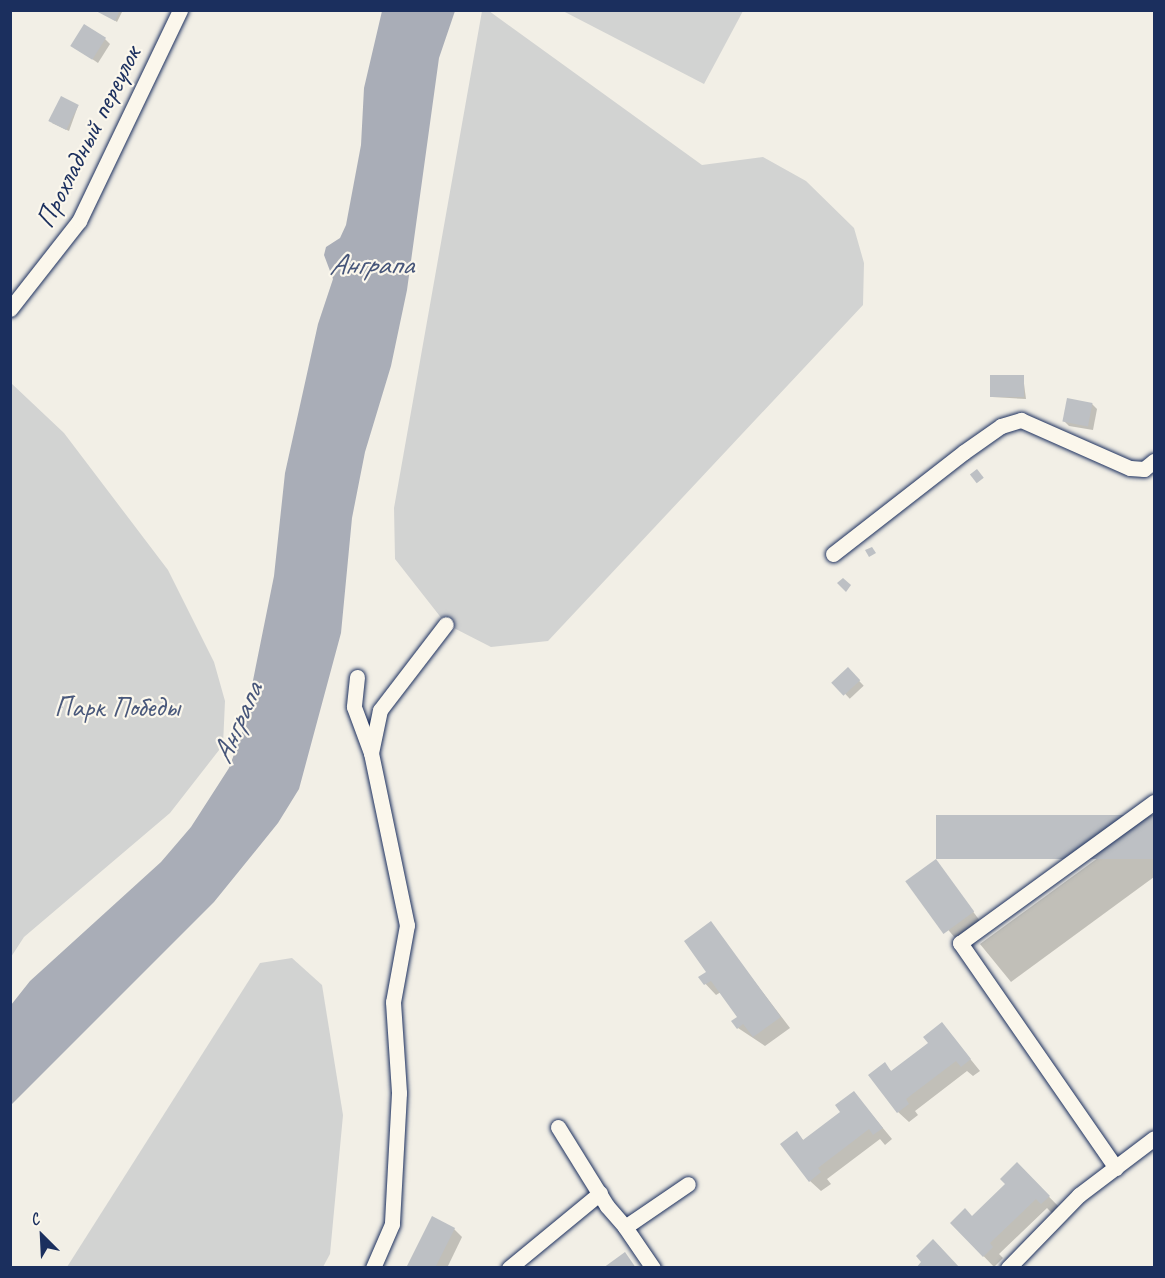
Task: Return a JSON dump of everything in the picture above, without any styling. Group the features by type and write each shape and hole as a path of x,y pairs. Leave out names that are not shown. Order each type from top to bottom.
{"street":[{"name":"Прохладный переулок","path":"10,309 80,221 180,10"},
{"path":"833,555 964,452 1001,426 1021,420 1130,468 1144,469 1155,461"},
{"path":"371,753 380,710 446,624"},
{"path":"357,677 354,706 371,753 407,925 393,1002 399,1093 392,1224 373,1268"},
{"path":"1116,1167 960,943 1155,802"},
{"path":"558,1127 600,1193 653,1268"},
{"path":"1008,1268 1079,1195 1155,1138"},
{"path":"626,1227 688,1184"},
{"path":"509,1268 600,1193"}],"green space":[{"path":"482,11 489,11 702,165 763,157 806,181 854,228 864,263 863,305 548,641 491,647 446,624 395,559 394,508"},
{"path":"563,11 743,11 704,84"},
{"name":"Парк Победы","path":"11,383 64,433 168,570 214,662 225,701 223,745 170,813 24,937 11,957"},
{"path":"292,958 322,985 343,1115 330,1254 323,1267 67,1267 260,963"}],"water":[{"name":"Анграпа","path":"382,11 455,11 439,58 407,290 391,366 365,452 352,518 341,633 299,789 278,823 214,902 11,1105 11,1005 30,981 161,862 191,827 229,768 243,730 274,576 285,473 318,324 333,279 324,255 326,247 340,238 346,225 361,145 364,88"}],"building":[{"path":"94,10 120,10 115,21"},
{"path":"84,24 106,38 92,60 70,46"},
{"path":"61,96 79,105 66,130 48,121"},
{"path":"990,375 1024,375 1024,397 990,397"},
{"path":"1067,398 1093,403 1088,427 1062,422"},
{"path":"977,469 984,478 977,483 970,475"},
{"path":"872,547 876,553 869,557 865,550"},
{"path":"843,578 851,585 846,592 837,583"},
{"path":"848,667 860,680 843,696 831,683"},
{"path":"936,815 1154,815 1154,859 936,859"},
{"path":"936,859 974,912 943,934 905,881"},
{"path":"711,921 781,1017 753,1037 743,1024 737,1029 731,1021 737,1017 711,981 704,985 698,977 706,972 684,941"},
{"path":"942,1022 971,1059 961,1067 956,1061 906,1099 909,1104 897,1113 868,1075 885,1062 891,1071 928,1043 923,1037"},
{"path":"854,1091 883,1128 873,1135 869,1129 818,1168 821,1172 809,1182 780,1144 797,1131 803,1140 840,1112 835,1105"},
{"path":"1017,1162 1050,1196 1041,1204 1036,1199 990,1243 993,1247 983,1257 950,1223 965,1208 972,1216 1005,1184 1000,1179"},
{"path":"432,1216 455,1228 435,1268 406,1268"},
{"path":"933,1239 960,1268 916,1268 921,1262 916,1256"},
{"path":"625,1252 636,1268 603,1268"}]}
